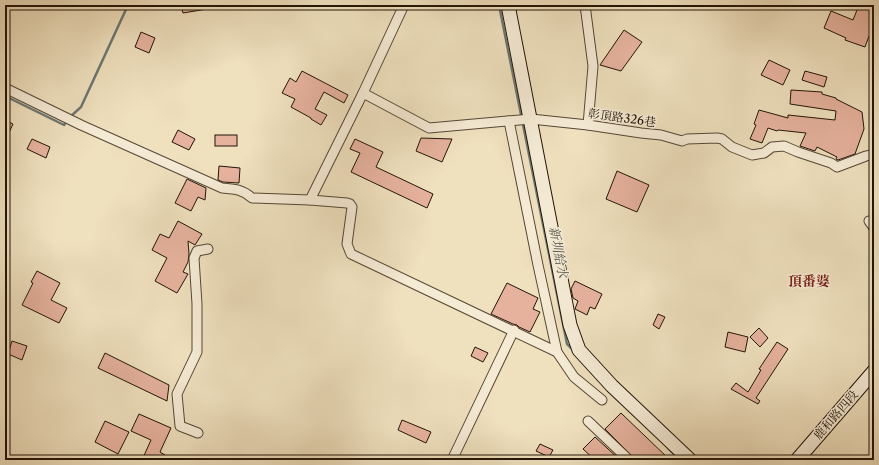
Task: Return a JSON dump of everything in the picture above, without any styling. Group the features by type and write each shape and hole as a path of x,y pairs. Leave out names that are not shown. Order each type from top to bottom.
{"street":[{"path":"310,200 404,5"},
{"path":"508,5 538,266 557,352 574,377 602,400"},
{"path":"585,5 594,66 588,125"},
{"path":"5,88 81,125 222,188 240,189 252,198 310,200 350,204 352,207 347,244 352,254 514,330 557,352"},
{"name":"彰頂路326巷","path":"362,93 429,128 521,120 588,125 661,135 682,141 687,139 717,138 722,139 732,147 752,155 764,153 772,147 784,146 837,166 874,154"},
{"path":"521,120 540,176 546,199 570,325 579,350 612,386 690,460"},
{"path":"198,433 180,426 177,394 197,352 194,258 197,251 208,249"},
{"path":"452,460 514,330"},
{"name":"鹿和路四段","path":"797,460 874,371"},
{"path":"588,421 629,460"}],"building":[{"path":"181,5 213,5 213,8 183,13"},
{"path":"859,5 874,5 874,38 869,36 865,47 845,40 846,38 824,28 831,11 853,20"},
{"path":"624,30 642,42 621,71 600,65"},
{"path":"141,32 155,38 149,53 135,47"},
{"path":"769,60 790,70 783,85 761,75"},
{"path":"302,71 348,95 344,103 324,92 315,109 327,115 321,125 291,107 295,99 282,93 290,78 296,82"},
{"path":"805,71 827,77 824,87 802,80"},
{"path":"791,90 822,92 822,94 836,98 862,112 864,129 855,154 838,160 836,159 837,157 817,147 815,151 800,146 806,133 777,131 768,128 762,143 750,139 756,125 754,124 759,110 788,118 788,115 835,120 836,111 790,104"},
{"path":"5,120 13,124 5,141"},
{"path":"178,130 195,139 189,150 172,142"},
{"path":"215,135 237,135 237,146 215,146"},
{"path":"421,138 452,139 442,162 416,151"},
{"path":"32,139 50,147 46,158 27,149"},
{"path":"355,139 383,152 376,167 433,194 427,208 351,172 360,153 350,149"},
{"path":"219,166 240,168 239,183 223,182 218,180"},
{"path":"617,171 649,185 637,212 606,199"},
{"path":"187,179 206,188 205,200 198,197 191,211 175,203"},
{"path":"178,221 202,234 195,245 188,241 188,262 183,272 188,274 177,293 155,281 167,258 152,250 160,234 169,238"},
{"path":"37,271 60,283 51,300 67,308 59,323 22,305"},
{"path":"575,281 602,294 595,309 590,307 587,315 575,309 578,301 573,298 571,289"},
{"path":"507,283 538,298 533,309 540,312 530,332 491,314"},
{"path":"658,314 665,317 659,329 653,325"},
{"path":"759,328 768,338 760,347 750,337"},
{"path":"728,332 748,337 745,352 725,347"},
{"path":"12,341 27,346 22,360 8,354"},
{"path":"777,342 788,349 756,398 760,401 758,404 731,389 736,383 748,392 761,370 759,369"},
{"path":"475,347 488,353 483,362 471,356"},
{"path":"105,353 169,385 167,401 98,368"},
{"path":"621,413 670,460 636,460 605,429"},
{"path":"139,414 171,428 160,452 165,455 163,460 142,460 151,440 131,431"},
{"path":"402,420 431,432 426,443 398,430"},
{"path":"105,421 129,432 118,454 95,442"},
{"path":"595,437 620,460 595,460 583,449"},
{"path":"540,444 553,450 549,457 536,451"}],"waterway":[{"path":"70,117 81,107 128,5"},
{"name":"新圳給水","path":"499,5 567,344 574,351"},
{"path":"5,96 64,125 67,121"},
{"name":"新圳給水","path":"668,448 680,460"}],"district":[{"name":"頂番婆","path":"809,281"}]}
